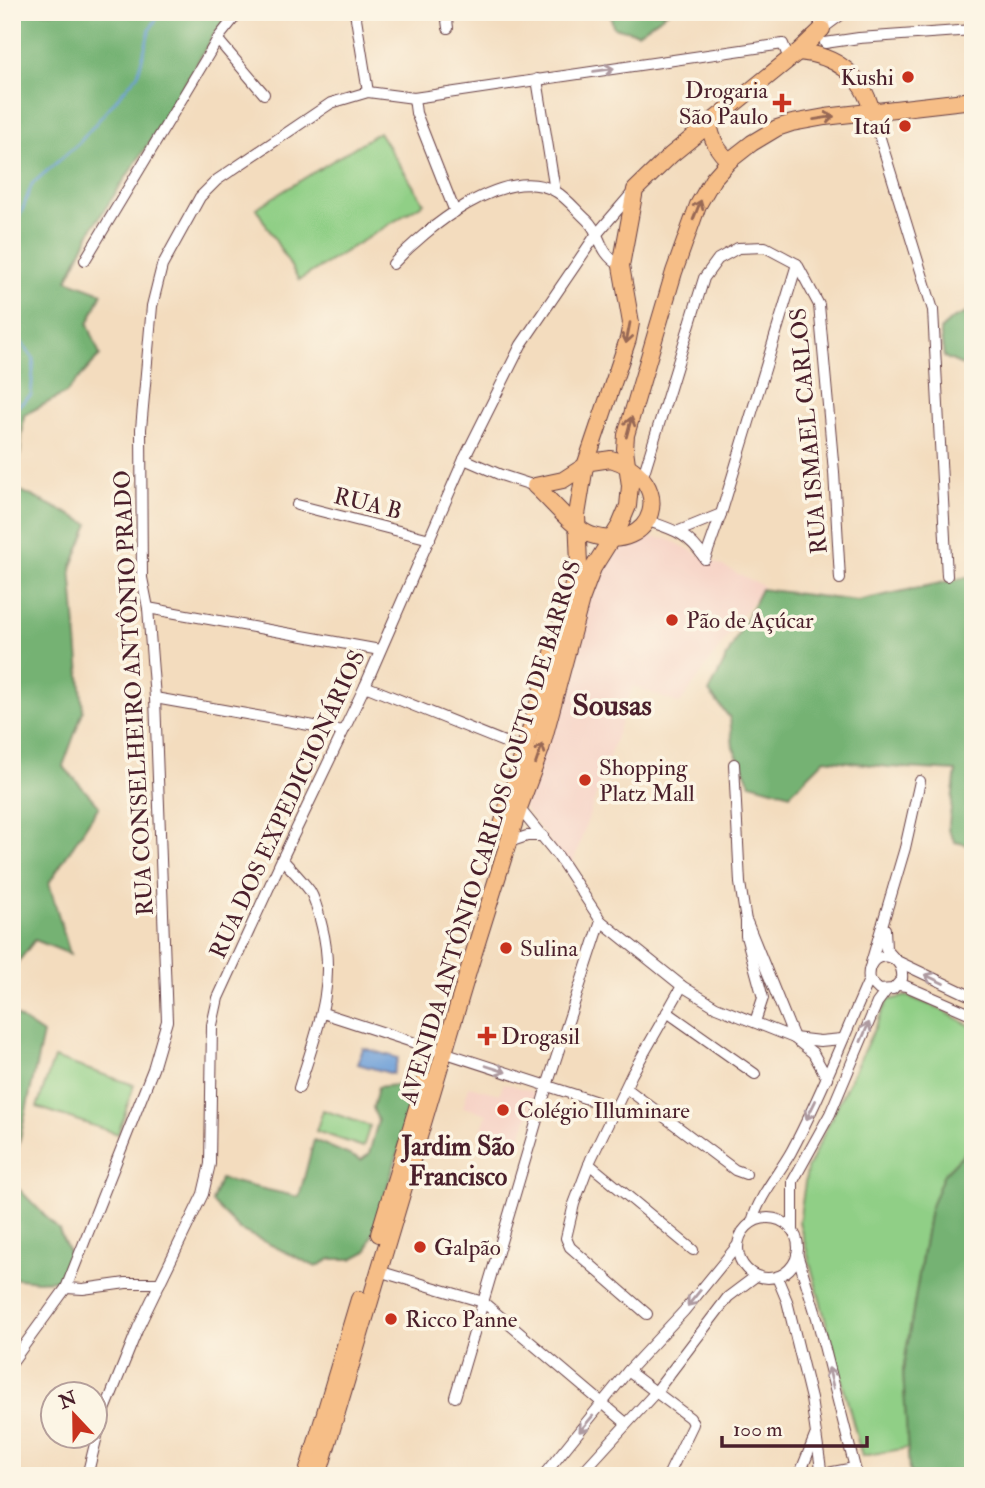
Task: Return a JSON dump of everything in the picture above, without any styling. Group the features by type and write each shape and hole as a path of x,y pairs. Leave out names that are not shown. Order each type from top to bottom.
{"main road":[{"path":"621,266 635,190 671,155 790,52 824,35"},
{"path":"790,52 824,35"},
{"path":"824,35 862,85 869,97 872,112"},
{"name":"AVENIDA ANTÔNIO CARLOS COUTO DE BARROS","path":"306,1476 440,1050 541,749 581,600 593,568 620,525 628,506 630,485 625,449 626,435 674,272 698,205 713,179 729,162 777,128 825,117 973,100"},
{"path":"709,124 712,140 729,162"},
{"name":"AVENIDA ANTÔNIO CARLOS COUTO DE BARROS","path":"318,1476 579,565 578,502 585,466 631,323 621,266"},
{"path":"611,459 627,464 643,476 650,495 648,521 626,537 590,535 535,486 563,480 598,460 611,459"}],"street":[{"path":"85,260 218,40 239,12"},
{"path":"355,12 368,92"},
{"path":"446,12 449,28"},
{"path":"824,35 845,12"},
{"path":"824,35 859,38 973,30"},
{"path":"218,40 264,94"},
{"name":"RUA CONSELHEIRO ANTÔNIO PRADO","path":"12,1362 66,1288 153,1069 167,1021 155,698 148,608 142,578 141,429 150,312 162,266 201,197 217,180 331,103 368,92 414,98 537,79 790,52"},
{"path":"537,79 555,191"},
{"path":"414,98 416,113 455,212"},
{"path":"872,112 933,310 947,576"},
{"path":"393,264 412,243 455,212 499,190 522,184 555,191 591,224 606,253 621,266"},
{"name":"RUA DOS EXPEDICIONÁRIOS","path":"87,1476 101,1420 138,1328 203,1194 209,1164 212,1024 218,998 365,686 464,459 521,345 596,235 635,190"},
{"path":"643,476 704,278 718,259 738,248 765,247 797,264 705,559 696,545 679,531 648,521"},
{"name":"RUA ISMAEL CARLOS","path":"797,264 820,305 840,579"},
{"path":"464,459 535,486"},
{"name":"RUA B","path":"297,505 430,539"},
{"path":"679,531 721,514"},
{"path":"148,608 380,650"},
{"path":"365,686 524,750"},
{"path":"155,698 343,731"},
{"path":"734,764 740,883 746,936 763,998 755,1022"},
{"path":"886,991 879,990 869,981 867,972 886,914 920,782"},
{"path":"519,808 543,836 601,921 682,986 716,1007 794,1038 820,1041 842,1039"},
{"path":"509,842 527,836 543,836"},
{"path":"282,859 310,892 320,917 328,965 323,1013 299,1088"},
{"path":"886,914 884,942 902,972 899,985"},
{"path":"455,1397 547,1086 601,921"},
{"path":"746,921 794,1038 813,1053 827,1078"},
{"path":"870,964 877,958 886,956 973,997"},
{"path":"543,1476 628,1371 684,1311 737,1245 790,1153 827,1078 869,981"},
{"path":"737,1245 739,1258 746,1269 756,1276 777,1277 794,1264 797,1242 793,1231 793,1181 830,1114 877,1003 886,991 899,985 906,986 973,1015"},
{"path":"647,1314 570,1247 566,1238 573,1204 589,1164 626,1088 682,986"},
{"path":"667,1012 754,1074"},
{"path":"323,1013 597,1102"},
{"path":"626,1088 735,1170 746,1174"},
{"path":"589,1164 693,1250"},
{"path":"752,1222 774,1218 793,1231"},
{"path":"777,1277 787,1301 811,1399 818,1475 855,1472 817,1318 797,1254"},
{"path":"378,1271 483,1302 626,1423"},
{"path":"579,1476 654,1393 728,1297 756,1276"},
{"path":"66,1288 160,1283"},
{"path":"628,1371 690,1418 693,1424 668,1476"},
{"path":"799,1476 815,1436"}],"shaded area":[{"path":"643,537 668,539 763,586 680,704 633,686 571,869 523,807 579,620 608,552"},
{"name":"Colégio Illuminare","path":"504,1083 531,1091 535,1096 519,1142 481,1132 487,1114 463,1107 469,1086 499,1094"}],"green space":[{"path":"12,12 233,12 216,31 154,135 93,227 67,280 102,293 88,324 100,355 66,393 24,415 17,489 89,524 71,568 83,711 63,766 99,806 49,883 70,954 35,940 12,970"},
{"path":"610,12 668,12 638,33 613,27"},
{"path":"379,132 424,203 299,280 256,208"},
{"path":"973,310 973,363 962,365 944,357 940,330 952,319"},
{"path":"973,576 973,846 955,842 948,830 956,771 888,767 825,759 790,794 750,783 733,747 730,718 709,692 761,589 857,601"},
{"path":"907,996 940,1009 973,1027 973,1144 944,1174 930,1209 903,1371 908,1448 862,1456 799,1222 807,1169 888,1000"},
{"path":"12,1013 43,1034 12,1175"},
{"path":"54,1058 134,1085 118,1134 37,1107"},
{"path":"423,1074 367,1251 352,1259 331,1259 316,1267 240,1230 212,1202 220,1179 299,1197 314,1140 361,1160 369,1154 378,1121 373,1108 378,1087 396,1085"},
{"path":"323,1110 370,1126 363,1147 316,1131"},
{"path":"973,1144 973,1476 920,1476 909,1472 903,1371 930,1209 944,1174"},
{"path":"12,1182 59,1230 71,1257 60,1280 12,1278"}],"water":[{"path":"363,1048 398,1058 393,1074 358,1064"}],"waterway":[{"path":"12,228 32,184 79,143 138,74 150,29 161,12"},
{"path":"12,330 34,359 31,395 12,411"}],"place":[{"name":"Kushi","path":"908,77"},
{"name":"Drogaria São Paulo","path":"782,103"},
{"name":"Itaú","path":"905,126"},
{"name":"Pão de Açúcar","path":"672,620"},
{"name":"Shopping Platz Mall","path":"585,780"},
{"name":"Sulina","path":"506,948"},
{"name":"Drogasil","path":"487,1036"},
{"name":"Colégio Illuminare","path":"503,1110"},
{"name":"Galpão","path":"420,1247"},
{"name":"Ricco Panne","path":"391,1319"}],"district":[{"name":"Sousas","path":"612,705"},
{"name":"Jardim São Francisco","path":"458,1161"}]}
